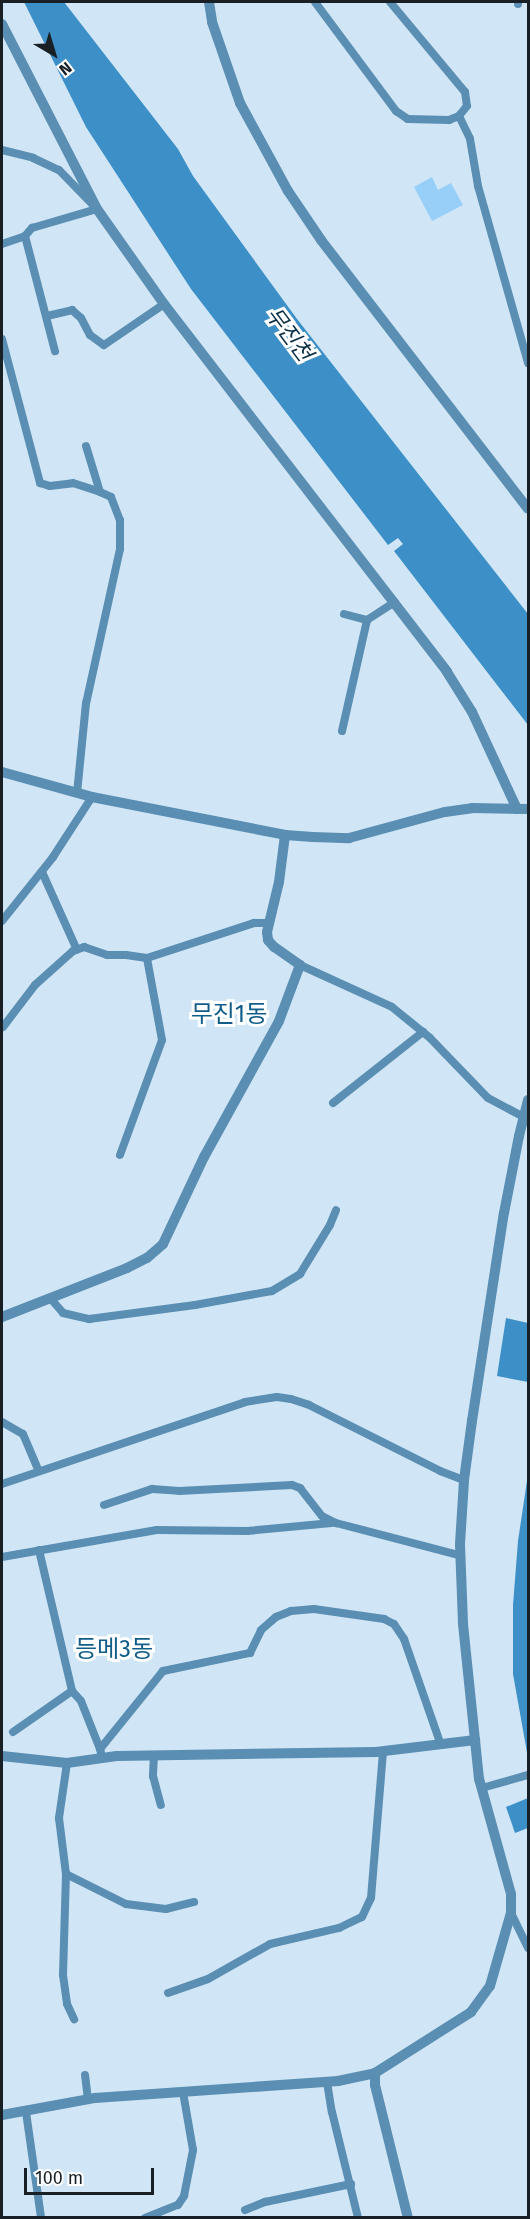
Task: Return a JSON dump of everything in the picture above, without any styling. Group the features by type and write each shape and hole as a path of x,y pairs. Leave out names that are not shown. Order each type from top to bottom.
{"street":[{"path":"209,2 214,28 240,103 289,192 321,240 528,509"},
{"path":"315,2 396,111 408,119 449,120 459,117 467,106 465,92 390,2"},
{"path":"2,24 97,209 164,304 447,672 472,712 517,809"},
{"path":"459,117 470,139 477,186 528,363"},
{"path":"2,150 33,158 59,170 97,209"},
{"path":"2,244 25,236 32,228 97,209"},
{"path":"25,236 54,351"},
{"path":"47,316 72,310 81,318 90,335 104,345 164,304"},
{"path":"2,339 40,483 50,486 73,483 111,497 117,506 122,539 86,704 76,793"},
{"path":"86,446 100,492"},
{"path":"342,731 367,620 395,602"},
{"path":"344,614 367,620"},
{"path":"2,772 92,797 285,835 349,837 376,832 445,812 472,808 528,809"},
{"path":"2,921 42,872 92,797"},
{"path":"285,835 279,882 268,923 268,940 300,965 392,1006 423,1032 488,1098 523,1117"},
{"path":"42,872 76,950"},
{"path":"3,1027 35,985 76,950 84,947 107,956 126,954 147,958 254,922 268,923"},
{"path":"120,1155 162,1040 147,958"},
{"path":"2,1317 147,1258 163,1244 204,1157 279,1022 300,965"},
{"path":"333,1103 423,1032"},
{"path":"2,2115 88,2099 327,2082 375,2073 471,2012 490,1986 511,1913 511,1893 506,1866 482,1788 463,1623 459,1555 464,1480 504,1213 528,1100"},
{"path":"51,1299 63,1313 89,1319 206,1303 272,1291 300,1274 330,1225 336,1210"},
{"path":"2,1484 245,1402 277,1397 309,1405 464,1480"},
{"path":"2,1422 23,1434 38,1470"},
{"path":"104,1504 152,1489 179,1491 292,1485 300,1488 322,1516 336,1523 459,1555"},
{"path":"2,1557 157,1530 247,1531 336,1523"},
{"path":"39,1550 72,1690 81,1701 101,1753"},
{"path":"101,1753 163,1671 250,1653 261,1630 269,1622 291,1611 314,1609 384,1619 394,1624 404,1639 441,1745"},
{"path":"13,1732 72,1690"},
{"path":"2,1756 67,1762 101,1753 154,1755 383,1751 475,1740"},
{"path":"168,1993 208,1978 270,1944 339,1928 362,1917 371,1898 383,1751"},
{"path":"154,1755 153,1776 161,1804"},
{"path":"67,1762 59,1818 66,1874 63,1975 67,2004 74,2019"},
{"path":"482,1788 528,1775"},
{"path":"66,1874 126,1904 166,1909 194,1902"},
{"path":"511,1913 528,1948"},
{"path":"375,2073 375,2085 408,2217"},
{"path":"85,2075 88,2099"},
{"path":"327,2082 332,2112 358,2217"},
{"path":"145,2217 178,2205 184,2196 193,2150 192,2136 183,2109 183,2092"},
{"path":"26,2112 41,2217"},
{"path":"245,2210 265,2202 351,2184"}],"shaded area":[{"path":"432,177 438,190 451,183 463,205 432,221 414,187"}],"water":[{"name":"무진천","path":"24,2 64,2 178,149 193,176 297,319 528,614 528,725 394,551 403,544 398,538 388,545 191,289 86,127"},
{"path":"506,1318 528,1323 528,1382 497,1376"},
{"path":"528,1474 528,1758 513,1674 513,1605 518,1541"},
{"path":"528,1798 528,1828 515,1833 506,1807"}],"district":[{"name":"무진1동","path":"229,1015"},
{"name":"등메3동","path":"114,1650"}]}
